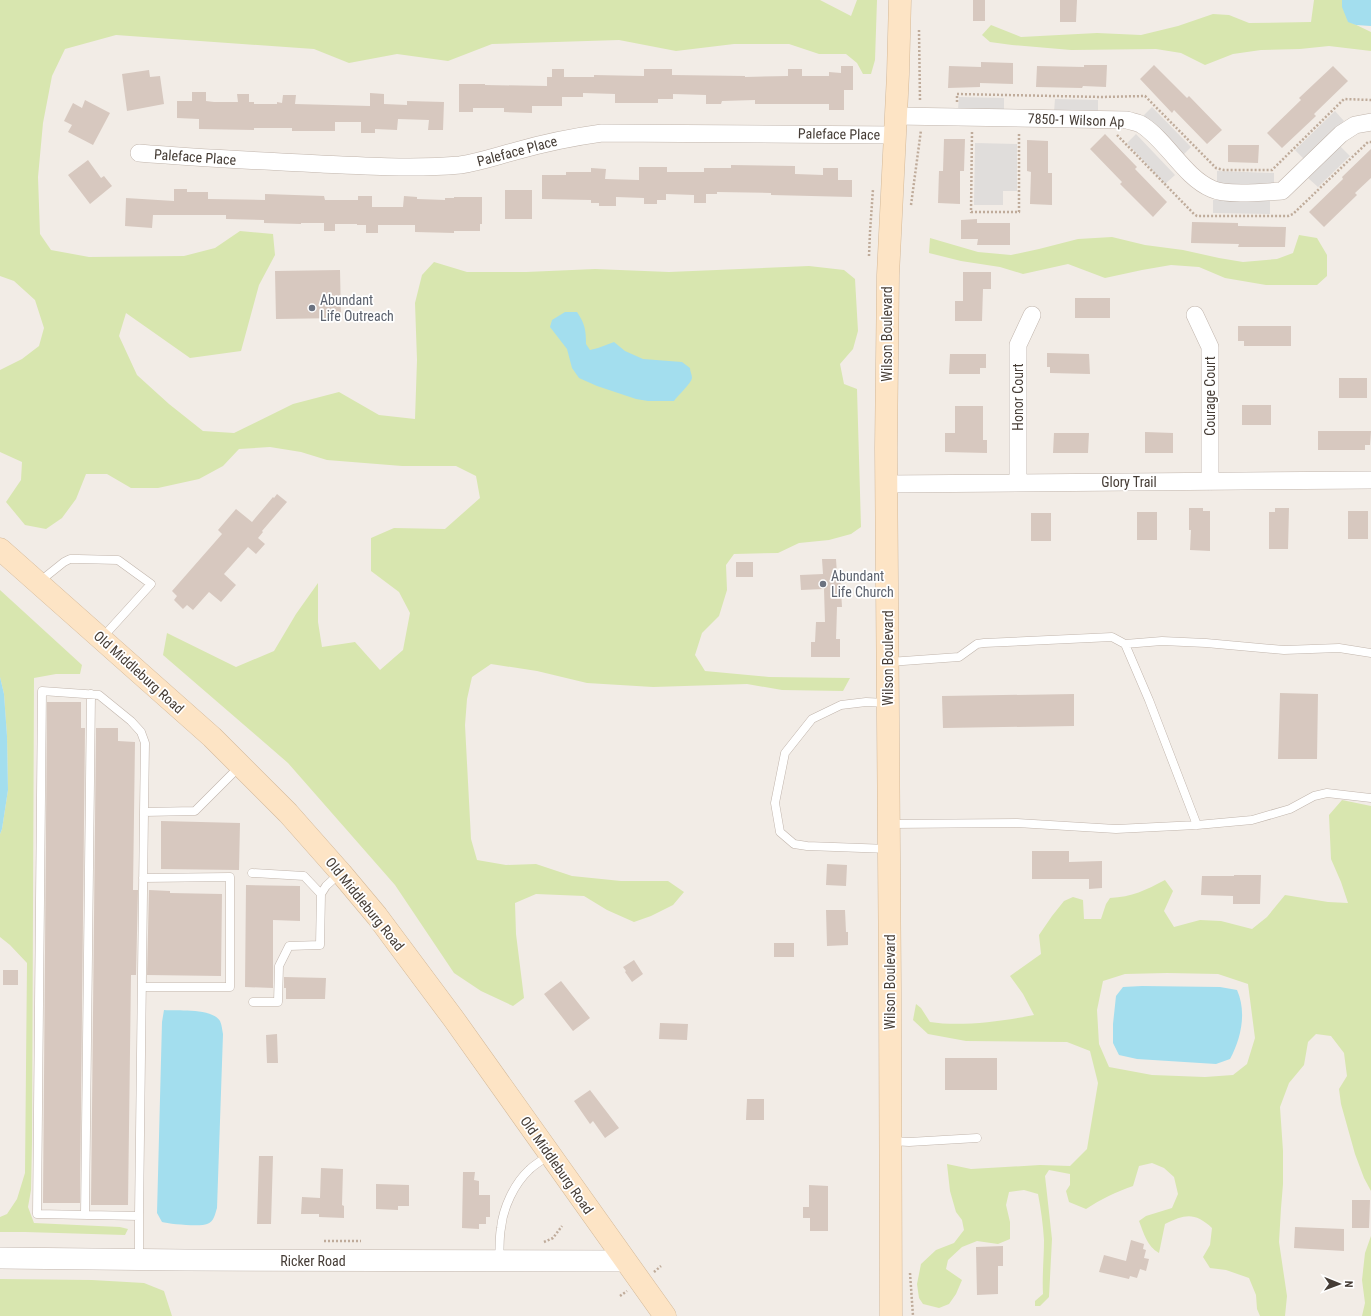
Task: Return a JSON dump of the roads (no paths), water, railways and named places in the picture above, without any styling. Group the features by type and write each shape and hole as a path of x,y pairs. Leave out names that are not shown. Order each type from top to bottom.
{"main road":[{"name":"Wilson Boulevard","path":"891,1316 890,849 887,484 888,275 900,0"},
{"name":"Old Middleburg Road","path":"0,549 212,737 288,813 341,872 378,916 453,1018 665,1316"}],"street":[{"name":"7850-1 Wilson Ap","path":"895,126 964,117 1127,120 1141,124 1198,181 1212,190 1226,192 1282,191 1341,134 1355,126 1371,122"},
{"name":"Paleface Place","path":"139,153 224,160 370,166 459,165 481,162 563,139 602,132 895,126"},
{"name":"Honor Court","path":"1018,483 1018,345 1032,315"},
{"name":"Courage Court","path":"1195,315 1210,347 1210,482"},
{"name":"Glory Trail","path":"887,484 1371,480"},
{"name":"Ricker Road","path":"0,1258 139,1260 625,1261"}],"lane":[{"path":"38,583 64,562 70,559 78,559 118,560 151,584 101,639"},
{"path":"888,662 959,657 977,644 984,643 1112,637 1125,644 1162,641 1206,643 1284,650 1339,648 1371,653"},
{"path":"1125,644 1149,700 1197,825"},
{"path":"139,1216 37,1214 42,691 99,695 131,721 144,736 144,878 139,1260"},
{"path":"85,1215 91,694"},
{"path":"888,703 866,702 841,705 812,719 785,753 775,803 780,832 794,844 807,846 890,849"},
{"path":"144,812 195,810 240,765"},
{"path":"889,824 1017,823 1116,829 1197,825 1252,820 1290,809 1314,796 1327,793 1371,798"},
{"path":"253,1002 278,1002 279,966 289,946 320,945 321,894 326,886 341,872"},
{"path":"252,873 304,876 321,894"},
{"path":"142,987 230,987 230,877 144,878"},
{"path":"890,1142 978,1138"},
{"path":"499,1261 501,1228 504,1212 512,1194 530,1168 550,1155"}],"water":[{"path":"1342,0 1371,0 1371,26 1356,25 1348,22 1342,7"},
{"path":"565,312 577,312 582,320 586,344 590,350 614,342 625,351 643,359 682,362 690,368 692,377 691,380 674,401 648,401 636,399 597,386 579,378 572,368 567,349 550,327 552,320"},
{"path":"0,677 4,694 7,736 8,790 0,834"},
{"path":"1123,987 1220,987 1237,990 1242,1007 1242,1016 1240,1034 1230,1059 1216,1064 1137,1059 1119,1055 1113,1043 1113,1024 1116,996"},
{"path":"164,1010 194,1011 210,1014 220,1021 222,1028 217,1208 213,1220 204,1225 171,1224 162,1222 157,1213 162,1022"}],"place":[{"name":"Abundant Life Outreach","path":"312,308"},
{"name":"Abundant Life Church","path":"823,584"}]}
